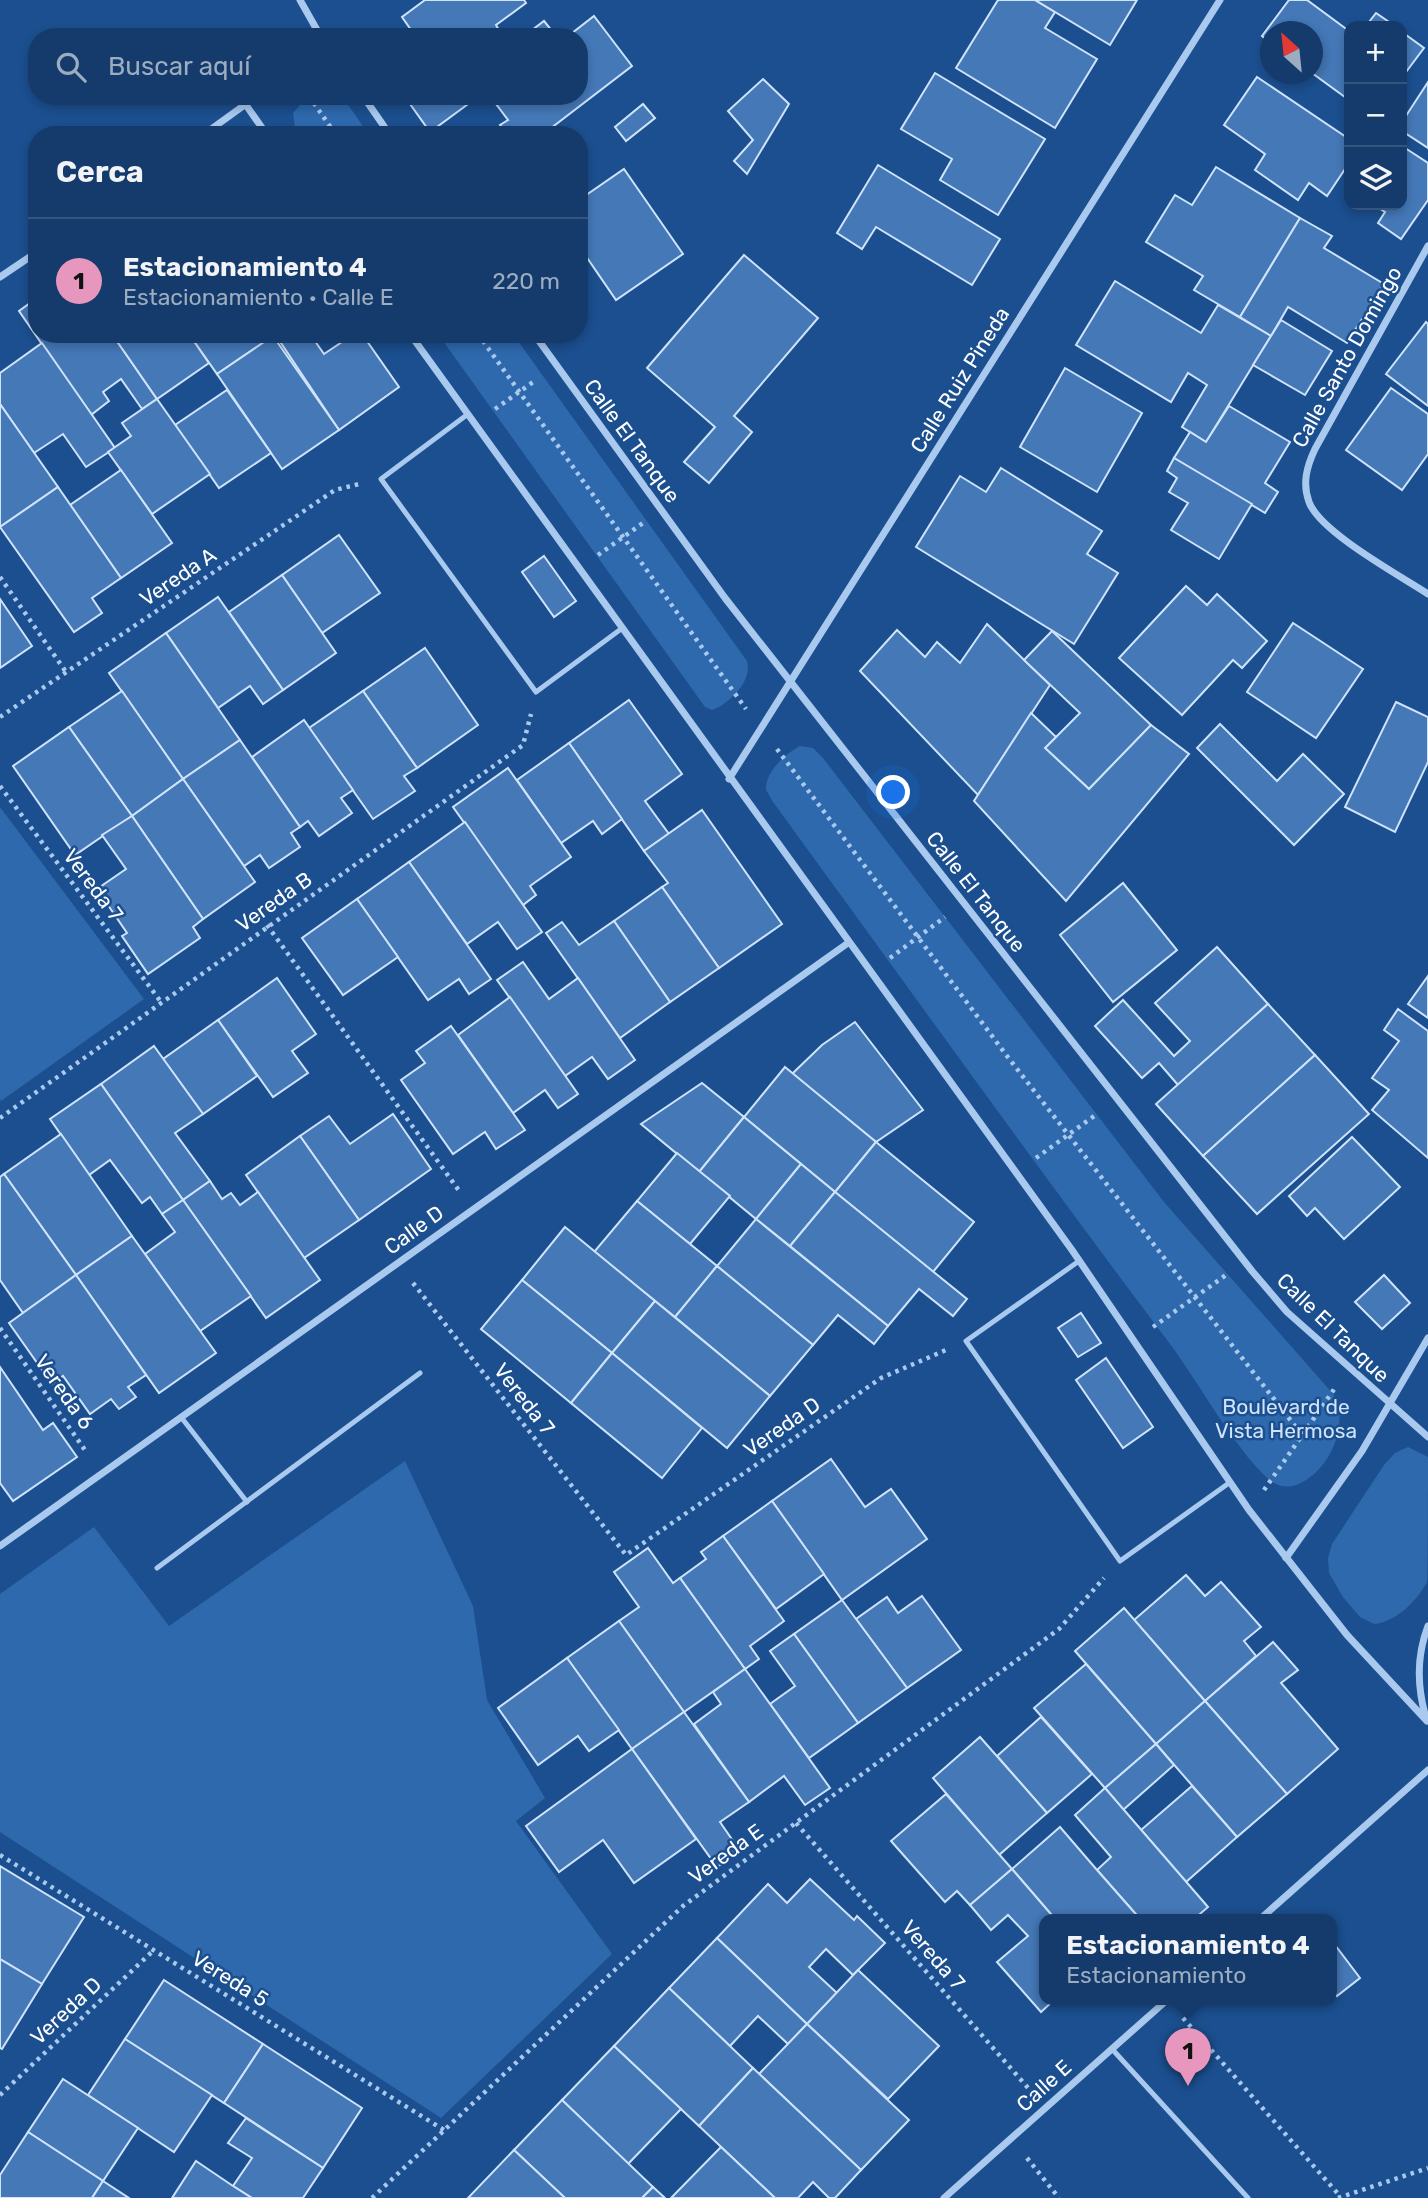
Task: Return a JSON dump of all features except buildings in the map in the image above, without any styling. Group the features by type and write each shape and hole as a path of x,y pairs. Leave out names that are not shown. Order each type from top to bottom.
{"street":[{"path":"300,0 316,28"},
{"name":"Calle Ruiz Pineda","path":"729,779 1220,0"},
{"path":"216,126 246,105 261,126"},
{"path":"369,105 384,126"},
{"name":"Calle Santo Domingo","path":"1428,246 1315,449 1305,475 1309,502 1324,523 1428,594"},
{"path":"0,277 28,258"},
{"path":"417,343 1079,1261 1229,1483 1347,1634 1427,1723"},
{"name":"Calle El Tanque","path":"540,343 660,510 790,682 1244,1262 1287,1312 1428,1437"},
{"name":"Calle D","path":"0,1546 848,943"},
{"path":"1286,1558 1362,1451 1428,1338"},
{"path":"1427,1723 1420,1695 1418,1668 1428,1626"},
{"path":"1266,1914 1428,1770"},
{"name":"Calle E","path":"944,2198 1161,2005"}],"lane":[{"path":"468,414 381,479 536,692 621,629"},
{"path":"1079,1261 966,1341 1120,1561 1229,1483"},
{"path":"157,1568 419,1373"},
{"path":"181,1417 247,1502"},
{"path":"1112,2049 1248,2198"}],"path":[{"path":"315,105 330,126"},
{"path":"484,343 734,695 761,727 1068,1135 1302,1435"},
{"path":"474,424 556,366"},
{"name":"Vereda A","path":"0,717 335,490 381,479"},
{"path":"578,569 660,510"},
{"path":"0,577 66,672"},
{"name":"Vereda B","path":"0,1118 267,925 523,746 536,692"},
{"name":"Vereda 7","path":"0,786 161,1002"},
{"path":"869,972 963,904"},
{"path":"267,925 472,1210"},
{"path":"1016,1173 1117,1100"},
{"path":"1133,1342 1244,1262"},
{"name":"Vereda 7","path":"398,1263 625,1555"},
{"name":"Vereda 6","path":"0,1328 102,1473"},
{"name":"Vereda D","path":"625,1555 881,1378 966,1341"},
{"path":"1249,1510 1349,1369"},
{"name":"Vereda E","path":"372,2198 683,1906 1059,1629 1120,1561"},
{"name":"Vereda 7","path":"796,1823 1046,2108"},
{"name":"Vereda 5","path":"0,1855 444,2130"},
{"name":"Vereda D","path":"0,2095 154,1950"},
{"path":"1177,2011 1339,2197 1428,2168"},
{"path":"1011,2139 1059,2198"}],"green space":[{"path":"300,105 348,105 363,126 295,126 293,113"},
{"path":"444,343 519,343 747,661 746,676 738,691 719,707 712,710 705,707"},
{"name":"Boulevard de Vista Hermosa","path":"800,746 813,748 823,758 1164,1202 1334,1395 1339,1413 1338,1433 1331,1452 1311,1477 1293,1486 1280,1486 1262,1473 1249,1458 1173,1348 773,802 766,790 772,770"},
{"path":"0,807 144,999 1,1101 0,1099"},
{"path":"1408,1447 1428,1457 1427,1582 1418,1596 1398,1615 1374,1624 1360,1617 1343,1597 1329,1573 1328,1558 1332,1544 1384,1465 1395,1453"},
{"path":"405,1461 473,1606 487,1700 545,1798 516,1821 612,1954 441,2118 0,1832 0,1594 94,1527 169,1626"}],"place":[{"name":"Estacionamiento 4","path":"1188,2086"}]}
